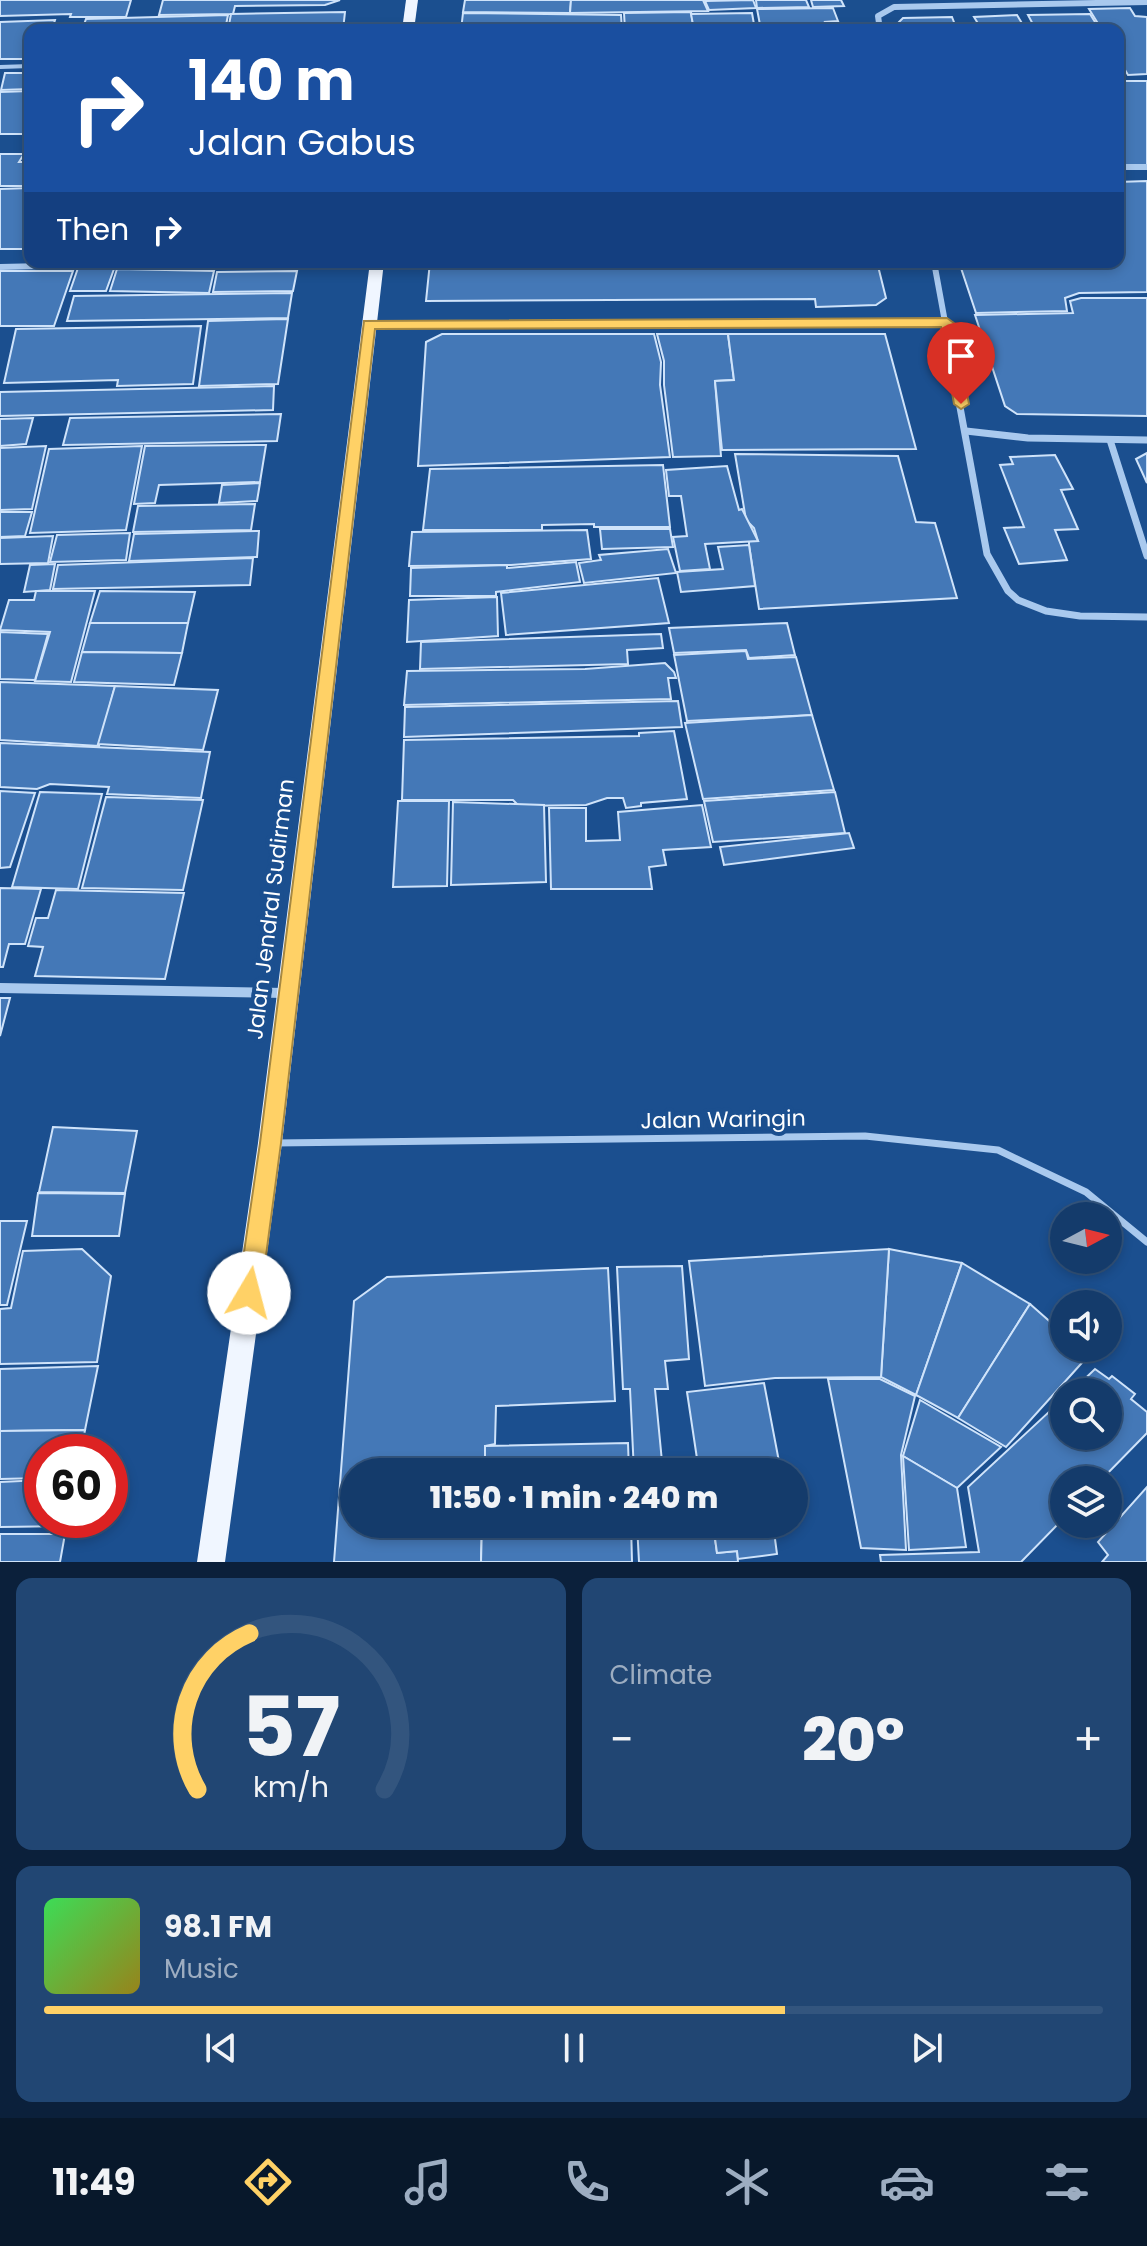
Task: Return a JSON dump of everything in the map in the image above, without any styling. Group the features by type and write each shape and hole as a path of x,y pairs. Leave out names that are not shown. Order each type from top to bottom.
{"main road":[{"path":"409,24 412,0"},
{"name":"Jalan Jendral Sudirman","path":"211,1562 270,1143 376,268"}],"street":[{"path":"879,24 878,16 894,7 1147,2"},
{"path":"1124,167 1147,167"},
{"path":"0,267 24,266"},
{"path":"935,268 987,554 998,581 1018,601 1038,609 1069,615 1147,617"},
{"path":"369,324 947,323"},
{"path":"966,431 999,436 1147,440"},
{"path":"1110,440 1147,556"},
{"path":"0,988 288,993"}],"lane":[{"path":"0,67 24,66"},
{"name":"Jalan Waringin","path":"270,1143 865,1136 998,1150 1086,1192 1147,1241"}],"building":[{"path":"0,0 131,0 126,17 70,17 71,14 0,16"},
{"path":"163,0 340,0 325,5 235,6 233,14 159,15"},
{"path":"465,0 571,0 570,13 463,12"},
{"path":"571,0 703,0 708,11 570,13"},
{"path":"753,0 756,8 709,10 705,1"},
{"path":"756,0 806,0 809,7 757,8"},
{"path":"811,0 841,0 844,6 813,7"},
{"path":"833,8 838,21 826,24 760,24 757,9"},
{"path":"1130,8 1135,16 1147,17 1147,74 1128,75 1124,68 1124,24 1098,24 1089,9"},
{"path":"345,12 344,24 229,24 231,14"},
{"path":"691,12 693,24 625,24 624,13"},
{"path":"463,13 621,15 622,24 462,24"},
{"path":"752,13 754,24 693,24 691,14"},
{"path":"1090,14 1096,24 1033,24 1028,15"},
{"path":"228,15 226,24 84,24 86,19"},
{"path":"1017,15 1022,24 978,24 974,17"},
{"path":"952,17 955,24 897,24 903,18"},
{"path":"55,20 54,24 24,24 24,59 0,59 0,22"},
{"path":"5,73 24,73 24,89 1,90"},
{"path":"1124,81 1147,81 1147,165 1124,165"},
{"path":"24,91 24,134 0,134 0,92"},
{"path":"0,154 24,154 19,162 24,162 24,186 0,186"},
{"path":"1147,181 1147,292 1079,293 1065,298 1067,311 976,313 961,268 1124,268 1124,182"},
{"path":"24,188 24,249 0,249 0,189"},
{"path":"78,268 114,269 106,291 70,291"},
{"path":"429,268 878,268 886,298 876,305 816,307 815,299 426,301"},
{"path":"117,269 214,271 209,293 110,291"},
{"path":"0,271 73,271 54,326 0,326"},
{"path":"297,271 293,291 213,292 217,272"},
{"path":"292,293 288,318 67,321 74,296"},
{"path":"1081,298 1147,298 1147,416 1017,414 1005,406 975,315 1073,313 1070,301"},
{"path":"288,319 278,384 199,386 208,321"},
{"path":"201,326 193,384 117,386 118,380 4,383 16,329"},
{"path":"442,334 654,334 661,362 660,385 670,457 418,466 426,342"},
{"path":"657,334 728,334 734,380 715,381 721,456 673,457 664,361"},
{"path":"728,334 885,334 916,449 722,450 715,381 734,380"},
{"path":"274,386 273,410 0,416 0,392"},
{"path":"281,414 277,441 63,445 70,418"},
{"path":"33,418 26,444 0,446 0,419"},
{"path":"266,445 260,482 159,485 155,503 134,504 145,446"},
{"path":"46,446 32,509 0,510 0,448"},
{"path":"142,446 126,530 30,533 49,449"},
{"path":"1147,453 1147,483 1136,459"},
{"path":"735,454 898,456 916,522 935,523 957,598 759,609 749,545 749,541 758,541 754,528 746,520"},
{"path":"1055,455 1073,489 1061,490 1078,529 1055,530 1067,560 1019,564 1004,528 1024,527 1000,465 1013,464 1010,457"},
{"path":"663,465 670,527 594,527 594,524 542,525 542,530 423,530 430,469"},
{"path":"727,466 739,510 742,509 758,541 705,544 710,569 680,571 673,537 687,536 681,496 669,496 666,470"},
{"path":"260,483 257,501 219,503 222,485"},
{"path":"255,504 251,530 133,532 138,506"},
{"path":"0,512 32,512 25,536 0,537"},
{"path":"600,529 670,529 673,547 602,549"},
{"path":"587,530 591,559 511,565 409,566 412,532"},
{"path":"259,531 257,557 129,561 134,534"},
{"path":"130,533 126,560 50,562 57,535"},
{"path":"53,536 48,563 0,564 0,538"},
{"path":"749,545 755,586 681,592 677,572 723,569 718,547"},
{"path":"668,549 676,573 584,583 579,563 601,560 599,555"},
{"path":"253,558 250,585 53,589 58,565"},
{"path":"576,562 580,582 496,592 496,596 410,596 411,568 507,565 507,568"},
{"path":"55,564 50,590 24,592 30,565"},
{"path":"658,578 669,623 506,635 501,593"},
{"path":"36,591 95,591 71,682 35,681 50,632 0,630 9,600 34,600"},
{"path":"100,591 195,592 188,623 90,623"},
{"path":"497,597 498,636 407,642 409,600"},
{"path":"90,623 188,623 182,653 82,652"},
{"path":"787,623 795,655 749,658 746,650 674,653 669,628"},
{"path":"0,632 48,634 35,680 0,679"},
{"path":"661,634 663,648 627,650 628,664 420,669 421,642"},
{"path":"746,651 748,659 796,657 812,715 687,721 674,655"},
{"path":"82,652 182,653 174,685 74,682"},
{"path":"665,663 676,678 668,678 671,699 404,705 407,671 585,669"},
{"path":"0,682 115,686 99,746 0,740"},
{"path":"115,686 218,690 203,750 98,744"},
{"path":"678,701 682,727 404,737 405,707"},
{"path":"812,715 834,790 703,799 685,723"},
{"path":"674,731 687,799 641,803 641,806 626,808 623,798 607,798 586,805 519,806 513,800 402,800 404,740 639,736 639,733"},
{"path":"0,743 210,752 201,798 107,794 109,787 50,784 37,789 0,787"},
{"path":"0,791 35,793 10,867 0,868"},
{"path":"40,792 102,794 78,889 12,887"},
{"path":"835,792 845,833 713,842 704,801"},
{"path":"106,797 203,800 183,890 82,888"},
{"path":"398,801 449,801 447,886 393,887"},
{"path":"453,802 544,805 546,882 451,885"},
{"path":"702,805 711,847 663,850 666,865 649,867 652,889 551,889 549,808 586,808 586,841 620,840 618,812"},
{"path":"849,833 854,848 724,865 720,847"},
{"path":"0,888 41,889 25,944 9,944 3,967 0,967"},
{"path":"56,890 184,893 165,979 35,976 43,947 28,946 36,918 48,918"},
{"path":"0,998 10,998 0,1036"},
{"path":"53,1127 137,1131 125,1193 39,1192"},
{"path":"38,1193 125,1194 119,1236 32,1236"},
{"path":"0,1221 27,1221 7,1305 0,1305"},
{"path":"82,1249 111,1276 97,1362 0,1364 0,1309 11,1308 23,1251"},
{"path":"889,1249 962,1263 916,1395 881,1377"},
{"path":"889,1249 881,1377 775,1378 705,1386 689,1261"},
{"path":"962,1263 1030,1304 958,1418 916,1395"},
{"path":"682,1266 689,1359 665,1361 668,1389 655,1389 662,1458 633,1458 630,1389 623,1389 617,1267"},
{"path":"608,1268 615,1401 496,1406 495,1444 485,1446 485,1458 342,1458 354,1301 387,1277"},
{"path":"1030,1304 1050,1322 1050,1362 1083,1362 1068,1378 1050,1378 1050,1398 1006,1447 958,1418"},
{"path":"98,1366 85,1430 0,1431 0,1369"},
{"path":"1095,1369 1108,1378 1086,1378"},
{"path":"828,1379 880,1379 915,1396 901,1455 906,1550 861,1548"},
{"path":"764,1383 778,1458 697,1458 687,1392"},
{"path":"1122,1384 1135,1394 1131,1399 1147,1412 1147,1433 1115,1466 1050,1466 1050,1532 1021,1562 881,1562 880,1555 979,1552 968,1487 1050,1411 1050,1450 1122,1450"},
{"path":"920,1400 1001,1447 957,1488 903,1456"},
{"path":"85,1430 84,1434 24,1434 24,1478 0,1479 0,1431"},
{"path":"628,1443 629,1458 485,1458 485,1446"},
{"path":"903,1456 957,1488 966,1547 909,1550"},
{"path":"24,1481 24,1527 0,1527 0,1482"},
{"path":"340,1484 340,1538 482,1538 481,1562 334,1562"},
{"path":"1147,1487 1147,1562 1102,1562 1108,1555 1098,1542 1102,1538 1122,1538 1122,1515"},
{"path":"0,1534 24,1534 24,1538 64,1538 60,1562 0,1562"},
{"path":"482,1538 631,1538 632,1562 481,1562"},
{"path":"638,1538 715,1538 717,1553 737,1551 738,1562 639,1562"},
{"path":"715,1538 775,1538 777,1554 738,1559 737,1551 717,1553"}],"route":[{"path":"249,1293 270,1143 369,324 947,323 961,404"}]}
